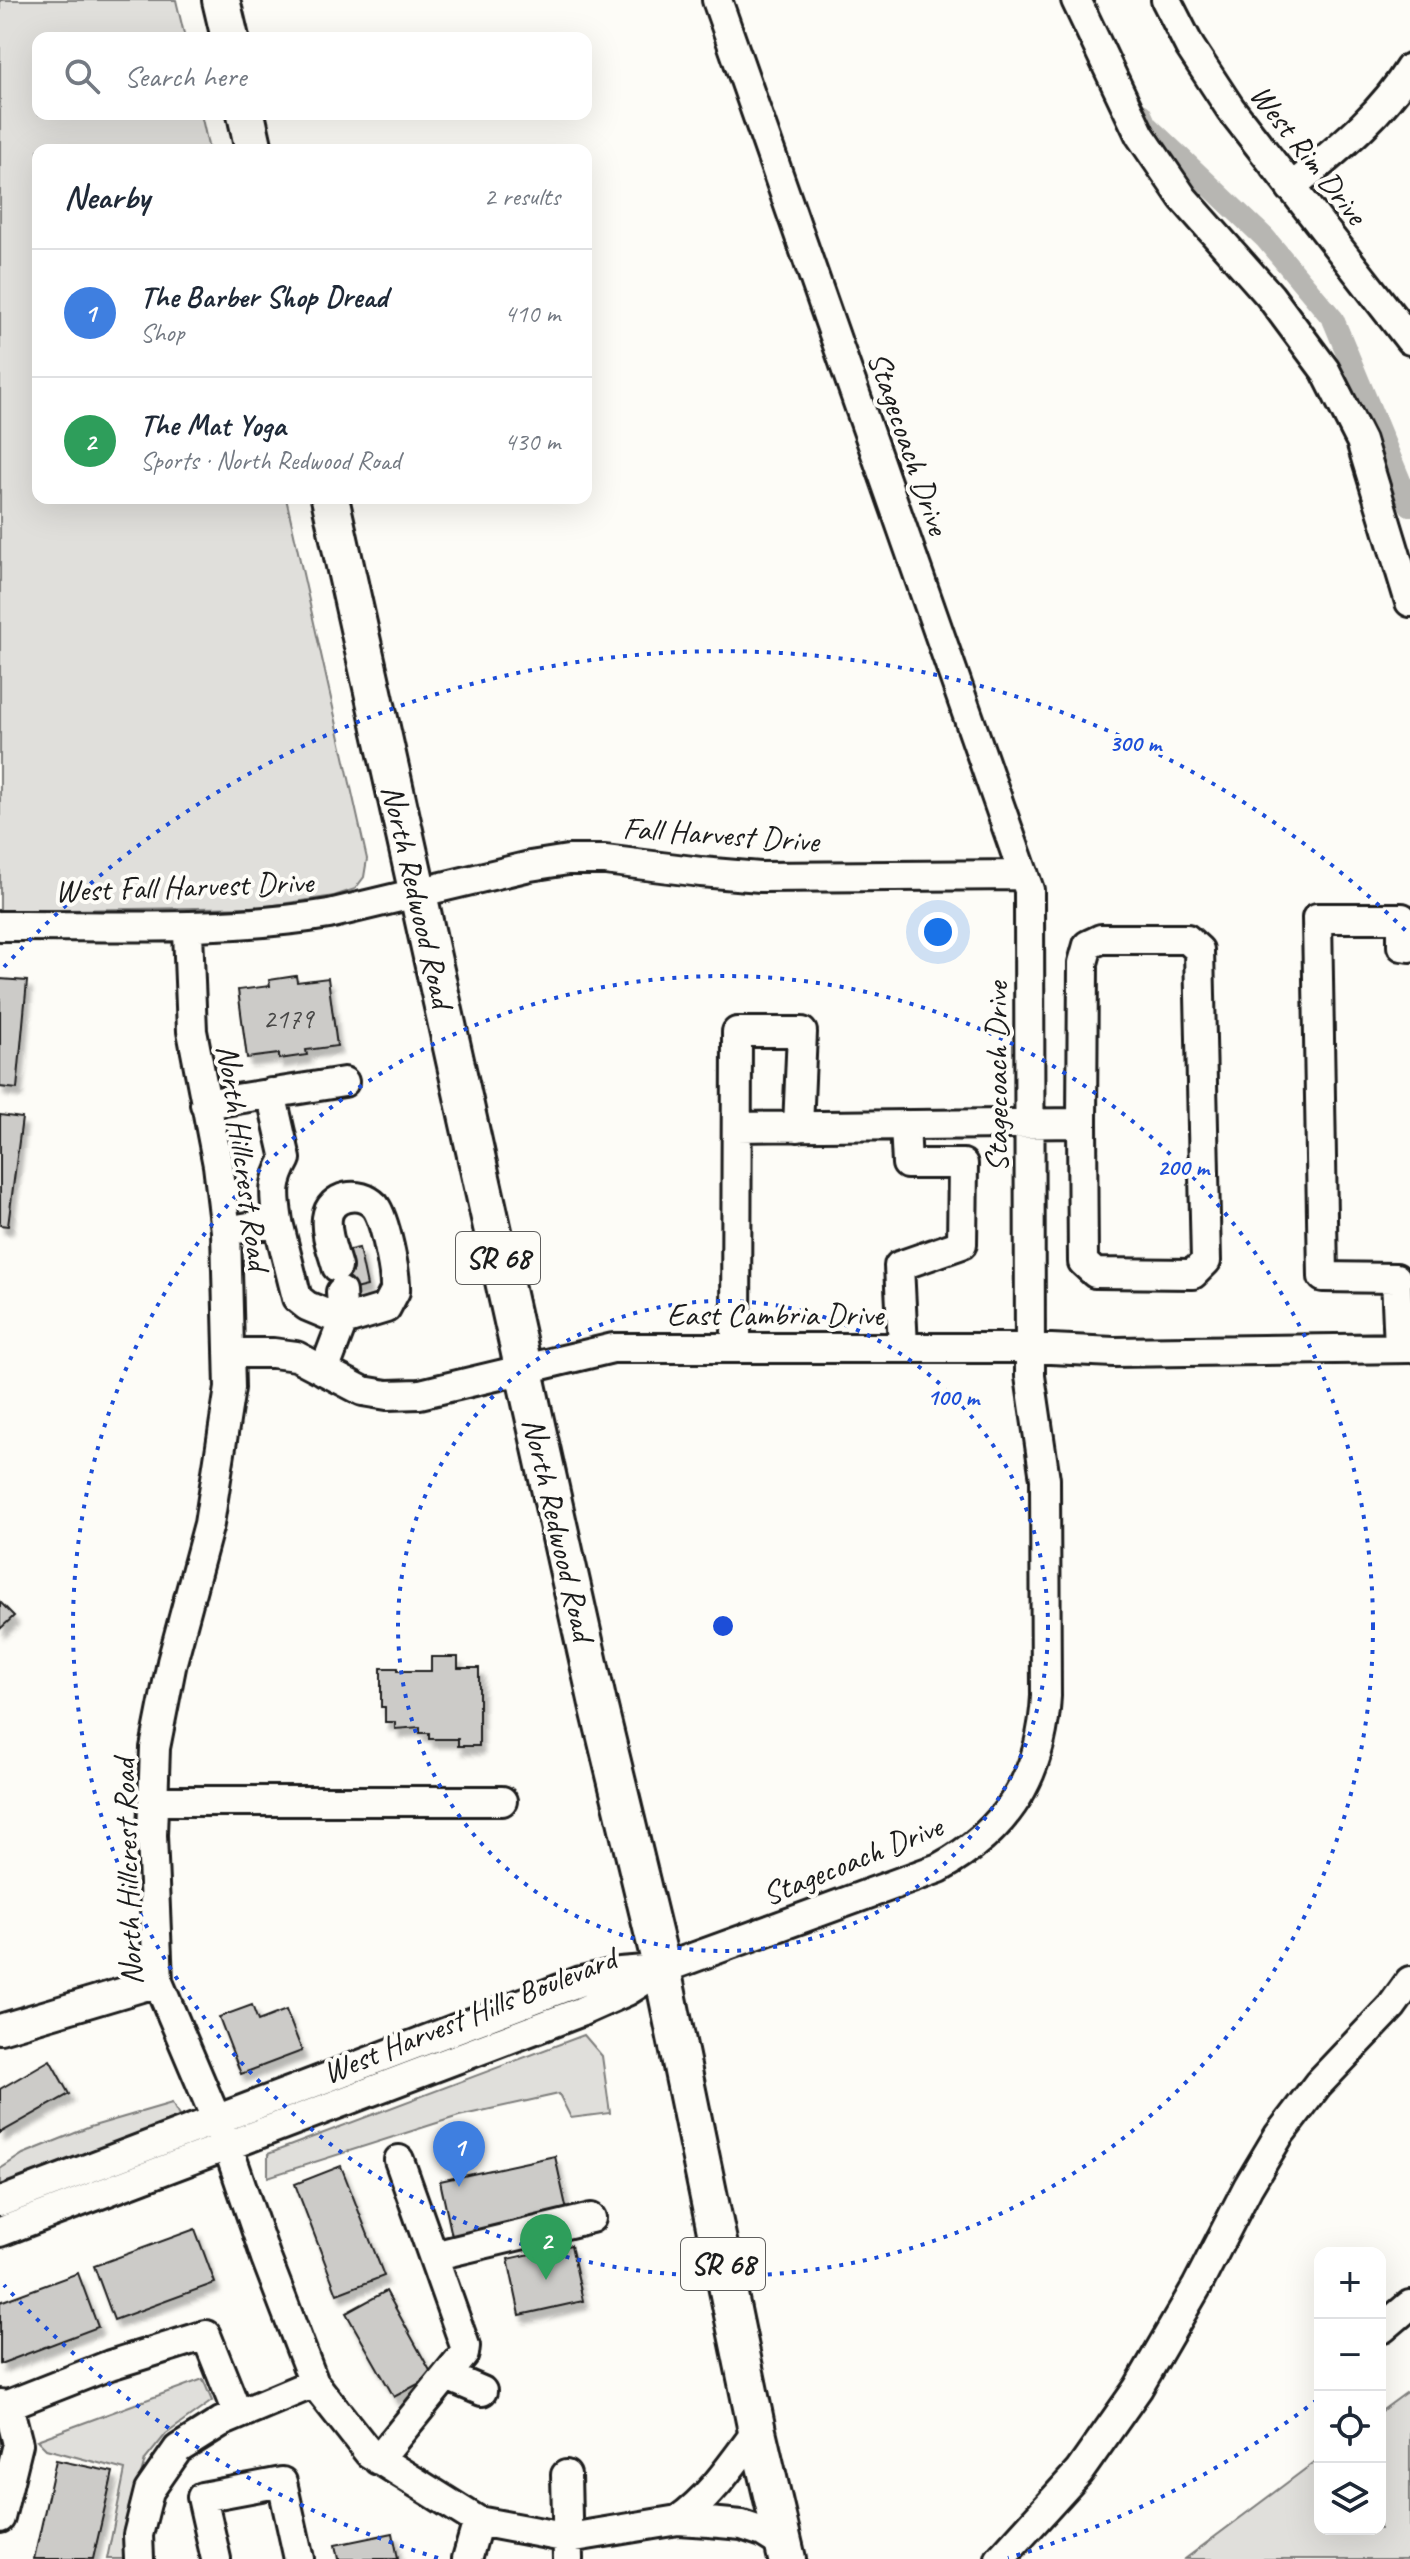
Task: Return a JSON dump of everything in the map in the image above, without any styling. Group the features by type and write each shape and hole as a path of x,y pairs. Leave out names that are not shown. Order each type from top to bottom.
{"main road":[{"path":"221,0 229,32"},
{"path":"247,120 253,144"},
{"name":"North Redwood Road","path":"331,504 598,1704 662,1969 757,2431 786,2552"}],"street":[{"name":"Stagecoach Drive","path":"662,1969 939,1868 961,1856 981,1841 1015,1802 1035,1762 1043,1730 1046,1696 1045,1479 1033,1399 1030,1348 1030,899 717,0"},
{"path":"1076,0 1140,135 1183,198 1270,296 1325,370 1361,441 1410,602"},
{"name":"West Rim Drive","path":"1166,0 1207,75 1230,108 1410,340"},
{"path":"1291,188 1363,126 1387,101 1410,68"},
{"name":"Fall Harvest Drive","path":"417,893 549,862 586,859 771,877 1024,875"},
{"name":"West Fall Harvest Drive","path":"0,926 257,924 329,914 417,893"},
{"path":"1404,1348 1396,1278 1323,1277 1317,918 1402,918 1402,946 1410,947"},
{"name":"North Hillcrest Road","path":"188,932 192,1031 218,1165 226,1231 230,1388 209,1524 172,1662 155,1748 152,1835 158,1982 228,2147 314,2383 369,2453 478,2521"},
{"path":"1101,939 1187,939 1199,950 1206,1261 1193,1274 1095,1273 1083,1262 1082,1123 1083,963 1088,945 1101,939"},
{"path":"736,1348 737,1032 802,1032 798,1127"},
{"path":"205,1104 344,1082"},
{"path":"271,1093 286,1159 274,1188 278,1222 297,1298 307,1306 343,1321 386,1308 395,1291 381,1218 368,1200 346,1197 330,1209 327,1228 339,1279 343,1321 324,1371"},
{"path":"737,1127 1082,1123"},
{"path":"903,1347 899,1266 962,1244 963,1164 907,1164 905,1125"},
{"path":"226,1231 278,1222"},
{"name":"East Cambria Drive","path":"229,1353 296,1356 363,1391 387,1395 420,1394 613,1348 1030,1348 1114,1352 1404,1348"},
{"path":"153,1801 502,1801"},
{"name":"West Harvest Hills Boulevard","path":"0,2202 581,1981 620,1972 662,1969"},
{"name":"West Harvest Hills Boulevard","path":"0,2232 599,2004 662,1969"},
{"path":"1000,2559 1079,2472 1138,2388 1279,2135 1318,2084 1392,2006 1410,1981"},
{"path":"0,2029 158,1982"},
{"path":"378,2460 464,2354 465,2346 399,2160"},
{"path":"433,2256 591,2218"},
{"path":"1386,2325 1410,2305"},
{"path":"0,2518 18,2444 4,2405 110,2365 206,2335 238,2415"},
{"path":"447,2376 482,2391"},
{"path":"139,2559 138,2535 149,2491 178,2449 221,2422 314,2383"},
{"path":"678,2520 710,2492 757,2431"},
{"path":"566,2475 568,2548"},
{"path":"216,2559 202,2497 282,2482 299,2559"},
{"path":"467,2559 478,2521 568,2548 678,2520 742,2525 763,2532 786,2552"}],"shaded area":[{"path":"0,0 176,0 184,32 32,32 32,120 202,120 208,144 32,144 32,504 287,504 367,859 364,877 355,889 334,896 261,907 0,911"},
{"path":"584,2035 602,2056 610,2113 571,2118 559,2094 459,2116 268,2177 268,2154"},
{"path":"172,2103 181,2120 0,2188 0,2169 23,2154 90,2127"},
{"path":"203,2379 212,2401 166,2434 145,2460 124,2538 125,2559 107,2559 125,2470 46,2449 37,2440"},
{"path":"1410,2390 1410,2559 1185,2559 1314,2462 1314,2535 1386,2535 1386,2408"}],"building":[{"path":"296,976 297,982 328,978 337,1046 306,1050 307,1055 279,1059 279,1054 247,1058 238,990 270,986 269,980"},
{"path":"0,979 27,981 17,1089 0,1087"},
{"path":"0,1115 22,1118 8,1226 0,1225"},
{"path":"359,1248 367,1286 334,1294 328,1269 341,1252"},
{"path":"0,1602 14,1616 0,1629"},
{"path":"431,1657 458,1657 458,1668 479,1668 479,1746 458,1746 458,1739 429,1739 429,1733 420,1733 420,1727 395,1729 395,1722 385,1722 385,1707 381,1707 381,1668 431,1671"},
{"path":"252,2005 258,2021 286,2010 302,2051 241,2074 219,2017"},
{"path":"50,2060 69,2094 0,2133 0,2089"},
{"path":"555,2156 567,2211 452,2236 440,2181"},
{"path":"341,2166 384,2276 337,2294 295,2184"},
{"path":"195,2229 215,2283 114,2320 94,2266"},
{"path":"571,2245 583,2301 520,2315 508,2259"},
{"path":"78,2273 98,2327 0,2364 0,2302"},
{"path":"386,2291 433,2376 394,2397 346,2313"},
{"path":"56,2460 113,2472 93,2559 34,2559"},
{"path":"393,2533 398,2559 338,2559 335,2545"}],"waterway":[{"path":"1141,114 1146,125 1265,238 1333,319 1410,505"}],"place":[{"name":"The Barber Shop Dread","path":"459,2187"},
{"name":"The Mat Yoga","path":"546,2280"}]}
